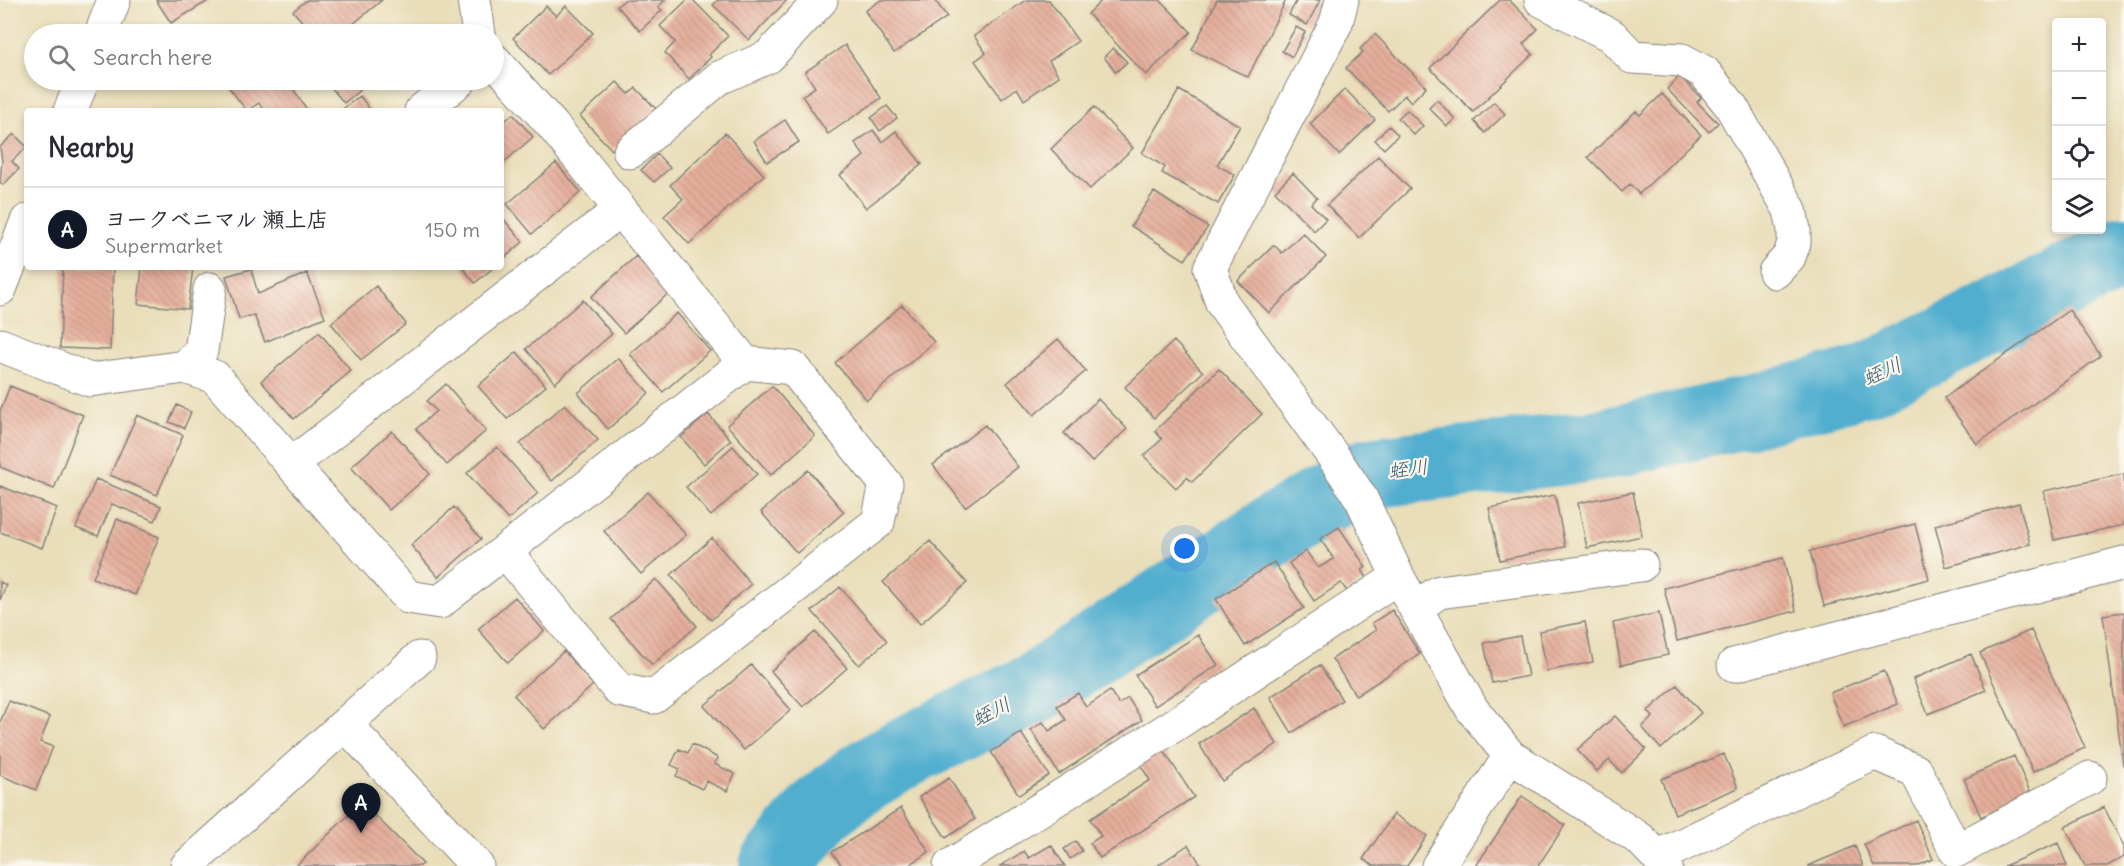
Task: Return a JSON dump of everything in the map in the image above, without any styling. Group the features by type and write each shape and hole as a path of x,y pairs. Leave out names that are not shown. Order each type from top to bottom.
{"street":[{"path":"104,24 114,0"},
{"path":"474,0 478,24"},
{"path":"630,152 719,78 768,57 821,0"},
{"path":"1342,0 1336,23 1210,268 1222,303 1361,498 1398,577 1472,709 1509,756 1640,839 1661,861 1875,753 1916,771 1956,851 2090,778"},
{"path":"1541,0 1612,36 1632,57 1682,60 1704,72 1731,106 1790,210 1794,243 1789,257 1774,272"},
{"path":"504,71 553,126 745,363"},
{"path":"71,108 79,90"},
{"path":"425,108 447,90"},
{"path":"292,463 621,210"},
{"path":"0,289 8,250 24,226"},
{"path":"185,367 201,351 210,289"},
{"path":"0,345 90,380 185,367 215,377 408,597 440,602 505,551 745,363 793,368 886,484 878,522 654,697 619,690 505,551"},
{"path":"1734,665 2124,563"},
{"path":"1415,608 1439,592 1641,565"},
{"path":"950,866 1176,724 1398,577"},
{"path":"187,866 419,658"},
{"path":"346,725 477,866"},
{"path":"1438,866 1509,756"}],"building":[{"path":"156,0 210,0 171,23"},
{"path":"307,0 382,0 353,24 304,24 293,11"},
{"path":"625,0 665,0 658,7 662,10 640,31 617,6"},
{"path":"687,0 693,0 728,36 689,79 665,53 675,42 660,26"},
{"path":"718,0 787,0 749,40 713,5"},
{"path":"881,0 935,0 947,17 894,53 865,11"},
{"path":"1026,0 1049,0 1078,41 1049,61 1059,76 1024,100 1017,88 1002,99 975,61 986,53 974,36"},
{"path":"1102,0 1160,0 1191,32 1146,75 1088,14"},
{"path":"1217,0 1286,0 1248,77 1192,50"},
{"path":"1297,0 1320,0 1307,25 1289,15"},
{"path":"1500,0 1509,0 1538,29 1523,44 1533,54 1473,112 1430,68"},
{"path":"546,6 556,16 566,6 593,33 548,75 513,38"},
{"path":"1296,27 1305,32 1292,57 1282,51"},
{"path":"1375,34 1426,87 1411,102 1405,95 1388,111 1346,68 1363,52 1360,49"},
{"path":"845,45 881,98 828,134 802,96 815,87 805,72"},
{"path":"1113,48 1127,62 1116,72 1104,57"},
{"path":"1680,76 1701,98 1697,102 1718,123 1709,132 1667,89"},
{"path":"617,82 629,94 636,88 656,109 612,150 580,116"},
{"path":"1345,89 1375,120 1339,155 1310,124"},
{"path":"231,90 294,90 306,108 263,108 259,103 252,108 245,108"},
{"path":"333,90 360,90 344,103"},
{"path":"1179,90 1240,126 1217,165 1235,175 1218,204 1162,173 1165,167 1142,153"},
{"path":"1662,94 1701,135 1639,194 1630,184 1622,192 1588,157 1636,111 1640,115"},
{"path":"360,96 369,108 344,108"},
{"path":"1437,100 1455,119 1447,126 1429,108"},
{"path":"1494,102 1505,114 1485,133 1474,121"},
{"path":"887,106 897,118 880,131 871,118"},
{"path":"1094,107 1133,148 1090,189 1051,149"},
{"path":"1407,110 1423,126 1414,135 1398,118"},
{"path":"513,114 533,137 504,162 504,122"},
{"path":"785,120 799,142 767,162 754,141"},
{"path":"1389,126 1398,135 1384,149 1375,140"},
{"path":"873,130 882,142 896,131 922,164 866,208 840,175 864,156 855,143"},
{"path":"725,133 764,175 689,244 664,216 683,199 670,185"},
{"path":"14,134 24,144 24,150 12,161 19,169 3,185 0,182 2,161 0,147"},
{"path":"657,154 670,168 654,182 641,170"},
{"path":"1378,156 1410,189 1359,238 1327,205"},
{"path":"556,163 581,192 532,234 507,204"},
{"path":"1293,173 1317,198 1311,204 1326,219 1314,231 1275,191"},
{"path":"1154,192 1208,227 1185,260 1131,226"},
{"path":"504,220 523,242 504,258"},
{"path":"1303,233 1326,257 1269,313 1238,281 1274,245 1282,253"},
{"path":"636,256 669,293 624,333 591,297"},
{"path":"63,270 113,270 110,350 60,348"},
{"path":"142,270 193,270 188,309 138,304"},
{"path":"251,270 258,294 307,273 325,317 265,342 254,315 239,319 226,276"},
{"path":"464,270 490,270 475,283"},
{"path":"376,286 406,324 361,360 331,323"},
{"path":"583,300 612,334 555,383 526,349"},
{"path":"902,305 934,342 867,400 835,363"},
{"path":"2069,310 2101,356 1977,444 1944,398"},
{"path":"677,313 710,351 663,392 630,354"},
{"path":"319,332 351,371 294,419 261,381"},
{"path":"1058,339 1086,371 1034,415 1007,383"},
{"path":"1174,341 1203,372 1154,418 1125,387"},
{"path":"517,352 546,386 507,419 478,386"},
{"path":"618,358 649,393 608,429 578,393"},
{"path":"1219,369 1262,414 1192,482 1187,477 1176,488 1144,456 1162,439 1155,431"},
{"path":"446,384 486,431 447,465 416,429 436,411 427,401"},
{"path":"10,386 83,415 54,489 0,467 0,411"},
{"path":"772,386 815,436 771,475 727,425"},
{"path":"1098,399 1127,429 1092,462 1064,433"},
{"path":"565,404 598,440 552,481 520,444"},
{"path":"177,405 191,412 184,428 169,422"},
{"path":"708,414 731,440 704,464 681,437"},
{"path":"137,415 183,435 157,495 110,475"},
{"path":"985,425 1018,467 965,507 933,465"},
{"path":"392,431 430,474 389,510 351,467"},
{"path":"733,446 757,474 711,516 686,487"},
{"path":"497,447 538,493 508,520 467,473"},
{"path":"808,470 844,512 797,553 761,512"},
{"path":"2124,474 2124,525 2054,540 2044,491"},
{"path":"96,479 161,506 155,521 112,504 98,536 76,528"},
{"path":"0,486 57,508 42,548 0,532"},
{"path":"648,492 686,535 641,574 604,531"},
{"path":"1633,492 1642,536 1587,548 1578,503"},
{"path":"1555,495 1565,547 1500,560 1489,508"},
{"path":"2019,503 2030,544 1946,567 1935,525"},
{"path":"454,507 481,539 438,577 411,545"},
{"path":"117,519 159,537 135,595 93,578"},
{"path":"1915,524 1929,579 1824,606 1810,551"},
{"path":"1339,527 1366,567 1362,570 1367,578 1347,591 1341,583 1314,601 1289,563 1306,551 1318,568 1334,559 1320,539"},
{"path":"712,538 751,584 711,620 671,575"},
{"path":"930,541 967,583 920,624 883,582"},
{"path":"1783,558 1796,611 1677,641 1664,588"},
{"path":"1274,562 1304,608 1245,646 1216,599"},
{"path":"656,579 697,626 652,665 611,619"},
{"path":"0,582 6,585 0,600"},
{"path":"840,587 887,641 859,665 812,611"},
{"path":"515,597 544,631 508,663 478,629"},
{"path":"1392,610 1420,654 1356,696 1332,659 1376,630 1372,623"},
{"path":"2124,612 2124,764 2123,765 2103,615"},
{"path":"1659,613 1668,655 1621,665 1613,623"},
{"path":"1585,622 1593,662 1547,671 1539,631"},
{"path":"2031,630 2085,748 2033,772 1980,653"},
{"path":"815,632 847,668 803,707 771,671"},
{"path":"1198,635 1218,665 1155,706 1135,675"},
{"path":"1520,636 1528,676 1492,683 1484,643"},
{"path":"564,651 593,685 544,729 514,695"},
{"path":"1971,654 1986,690 1928,714 1913,679"},
{"path":"751,665 791,710 744,750 704,706"},
{"path":"1320,665 1342,700 1292,733 1270,697"},
{"path":"1884,671 1898,704 1843,727 1830,693"},
{"path":"1677,685 1701,713 1661,749 1642,727 1653,717 1648,711"},
{"path":"1110,691 1119,704 1128,698 1142,720 1059,774 1031,730 1043,722 1049,731 1066,720 1057,706 1078,693 1086,707"},
{"path":"9,701 50,717 40,742 53,747 36,790 0,775 0,722"},
{"path":"1254,708 1277,744 1222,781 1199,744"},
{"path":"1615,716 1646,749 1622,773 1609,760 1597,771 1577,750"},
{"path":"1021,733 1049,775 1019,795 991,752"},
{"path":"692,744 718,758 714,764 735,774 727,791 706,781 702,789 676,776 680,769 671,765 679,749 688,753"},
{"path":"1162,748 1194,797 1100,858 1090,843 1101,836 1090,819 1150,780 1139,763"},
{"path":"1724,754 1738,788 1675,814 1661,779"},
{"path":"2014,756 2031,794 1981,817 1964,779"},
{"path":"949,778 975,819 946,838 919,797"},
{"path":"1522,796 1565,825 1538,866 1476,866"},
{"path":"362,802 423,864 420,866 296,866"},
{"path":"2104,807 2124,847 2124,857 2107,866 2085,866 2065,827"},
{"path":"901,808 929,852 908,866 842,866 832,852"},
{"path":"1394,814 1427,836 1407,866 1374,866 1363,859"},
{"path":"1916,820 1933,859 1917,866 1874,866 1864,844"},
{"path":"1076,841 1082,851 1070,859 1064,849"},
{"path":"2058,843 2067,866 2004,866"},
{"path":"1051,845 1065,866 1000,866 1024,851 1029,858"},
{"path":"1188,845 1202,866 1157,866"},
{"path":"1855,846 1863,866 1808,866"}],"waterway":[{"name":"蛭川","path":"775,866 819,812 858,780 904,753 1036,688 1272,531 1369,473 1601,445 1748,412 1867,380 2124,252"}],"place":[{"name":"ヨークベニマル 瀬上店","path":"361,833"}]}
